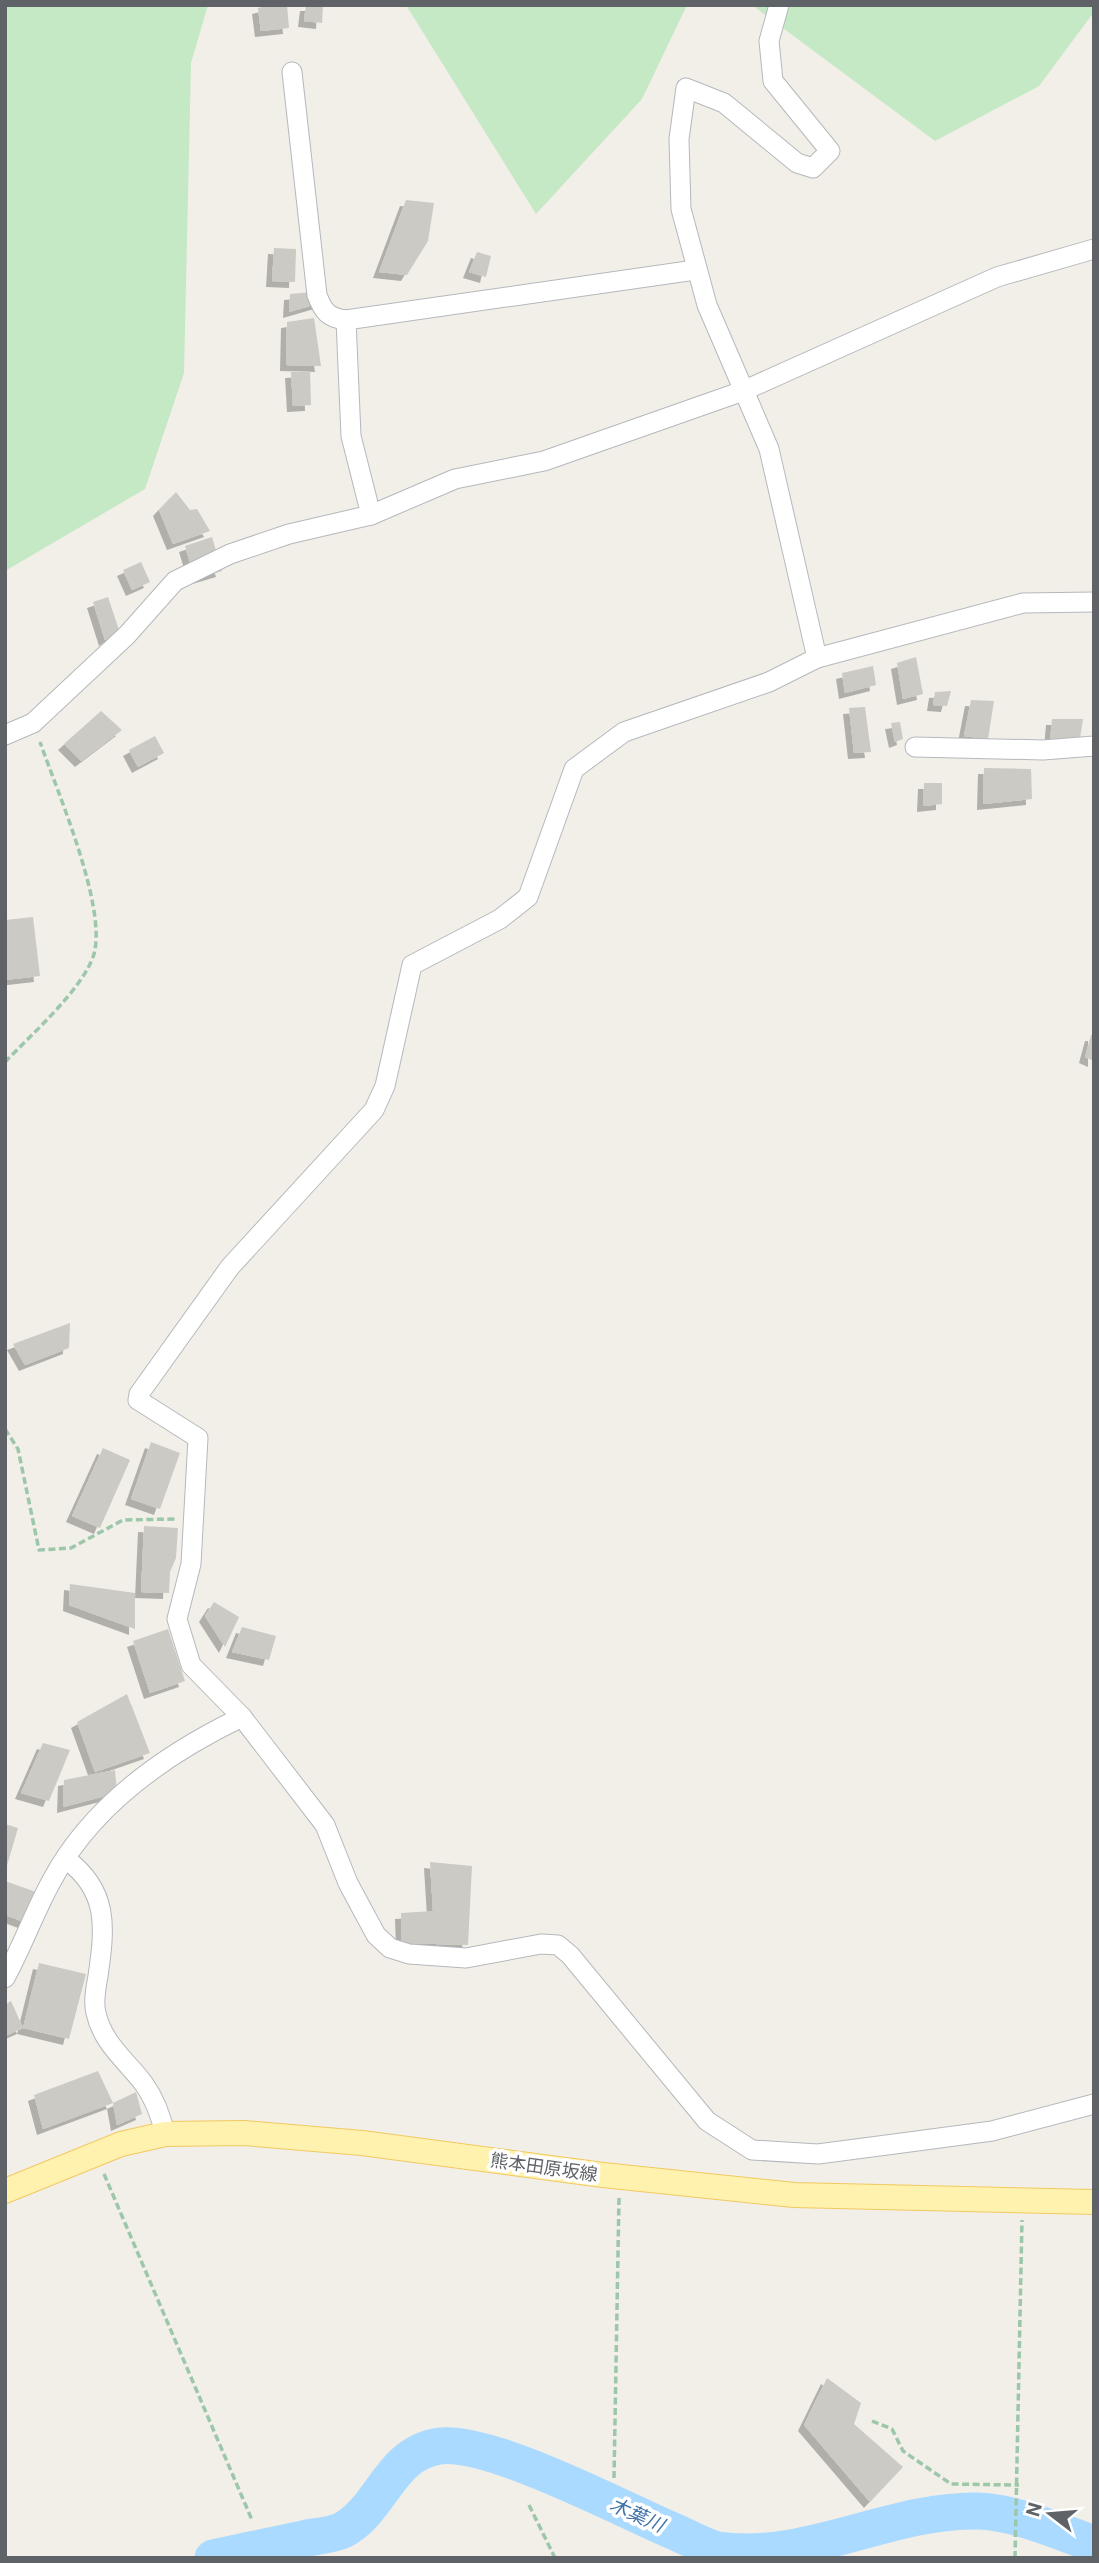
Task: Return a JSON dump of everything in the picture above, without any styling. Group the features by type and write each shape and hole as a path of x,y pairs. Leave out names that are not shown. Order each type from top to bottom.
{"main road":[{"name":"熊本田原坂線","path":"5,2191 95,2153 165,2134 244,2133 362,2143 619,2177 794,2195 1094,2202"}],"street":[{"path":"779,5 769,41 773,81 830,151 813,168 797,163 724,103 686,88 679,139 681,209 695,270 769,449 817,658"},
{"path":"292,72 317,295 323,311 335,319 346,320 695,270"},
{"path":"5,735 33,723 127,635 175,581 230,554 289,534 371,515 455,479 544,461 743,391 997,277 1094,249"},
{"path":"346,320 351,436 371,515"},
{"path":"1094,601 1023,603 817,658 769,682 624,732 574,769 528,897 500,919 412,965 394,1031 385,1086 374,1110 230,1267 139,1394 138,1400 142,1405 166,1415 198,1438 191,1564 177,1619 191,1665 242,1717 325,1825 359,1904 376,1935 390,1948 409,1954 466,1958 541,1944 558,1945 570,1955 707,2122 752,2150 818,2154 902,2143 992,2130 1094,2104"},
{"path":"915,747 1043,750 1094,746"},
{"path":"5,1978 51,1881 94,1820 166,1759 242,1717"},
{"path":"66,1859 78,1868 96,1892 104,1917 95,2011 103,2036 144,2085 161,2116 165,2134"}],"path":[{"path":"5,1062 69,994 93,956 97,930 86,878 33,723"},
{"path":"5,1429 18,1449 39,1549 71,1548 123,1520 195,1518"},
{"path":"95,2153 252,2520"},
{"path":"614,2478 619,2177"},
{"path":"1015,2558 1023,2201"},
{"path":"872,2421 892,2429 903,2451 951,2484 1018,2485"},
{"path":"529,2505 555,2558"}],"green space":[{"path":"5,5 208,5 191,63 184,373 145,489 5,571"},
{"path":"406,5 687,5 642,99 536,214"},
{"path":"752,5 1094,5 1094,12 1039,86 935,141"}],"building":[{"path":"287,5 289,28 261,31 258,8"},
{"path":"306,5 323,5 322,23 304,21"},
{"path":"406,200 434,203 428,241 407,275 379,272"},
{"path":"274,248 296,249 295,282 272,281"},
{"path":"477,252 491,256 486,277 469,272"},
{"path":"312,292 320,303 289,312 290,294"},
{"path":"314,318 321,366 286,365 287,322"},
{"path":"310,371 311,405 293,406 291,372"},
{"path":"176,492 190,510 197,509 210,531 173,544 159,510"},
{"path":"212,537 222,571 195,579 185,546"},
{"path":"141,562 150,582 132,590 123,570"},
{"path":"108,597 119,630 105,640 93,602"},
{"path":"916,657 923,694 903,699 897,663"},
{"path":"873,666 876,685 845,693 842,673"},
{"path":"951,691 947,706 933,705 935,692"},
{"path":"971,700 994,701 988,739 964,736"},
{"path":"865,707 871,752 854,753 849,708"},
{"path":"101,711 122,730 81,761 64,744"},
{"path":"1052,719 1083,719 1079,745 1050,742"},
{"path":"900,722 903,739 895,742 891,723"},
{"path":"155,736 164,753 138,767 129,750"},
{"path":"984,768 1031,769 1032,799 983,804"},
{"path":"924,783 942,783 942,804 923,806"},
{"path":"33,917 40,976 5,980 5,920"},
{"path":"1091,1035 1094,1035 1094,1061 1085,1057"},
{"path":"70,1323 69,1348 25,1365 13,1344"},
{"path":"151,1442 180,1453 160,1509 131,1499"},
{"path":"103,1448 130,1460 100,1528 72,1516"},
{"path":"144,1526 178,1528 176,1558 170,1572 169,1593 141,1592"},
{"path":"70,1584 135,1593 135,1629 69,1605"},
{"path":"214,1602 239,1617 225,1647 205,1616"},
{"path":"242,1627 276,1636 269,1660 232,1652"},
{"path":"168,1629 185,1681 150,1693 133,1641"},
{"path":"127,1694 150,1753 95,1772 77,1722"},
{"path":"43,1743 70,1750 49,1801 21,1793"},
{"path":"115,1770 117,1793 63,1807 64,1780"},
{"path":"5,1824 18,1828 6,1869 5,1869"},
{"path":"430,1862 472,1866 468,1945 402,1943 401,1913 433,1911"},
{"path":"5,1881 36,1892 27,1923 5,1915"},
{"path":"39,1963 86,1974 69,2039 23,2028"},
{"path":"11,2001 23,2028 5,2036 5,2005"},
{"path":"98,2071 113,2103 43,2129 34,2095"},
{"path":"136,2092 142,2114 117,2125 113,2103"},
{"path":"827,2378 861,2403 854,2424 903,2467 870,2502 804,2425"}],"waterway":[{"name":"木葉川","path":"213,2558 343,2530 368,2509 397,2470 409,2459 440,2446 463,2447 523,2464 717,2550 750,2552 783,2549 911,2518 977,2511 1021,2518 1094,2544"}]}
